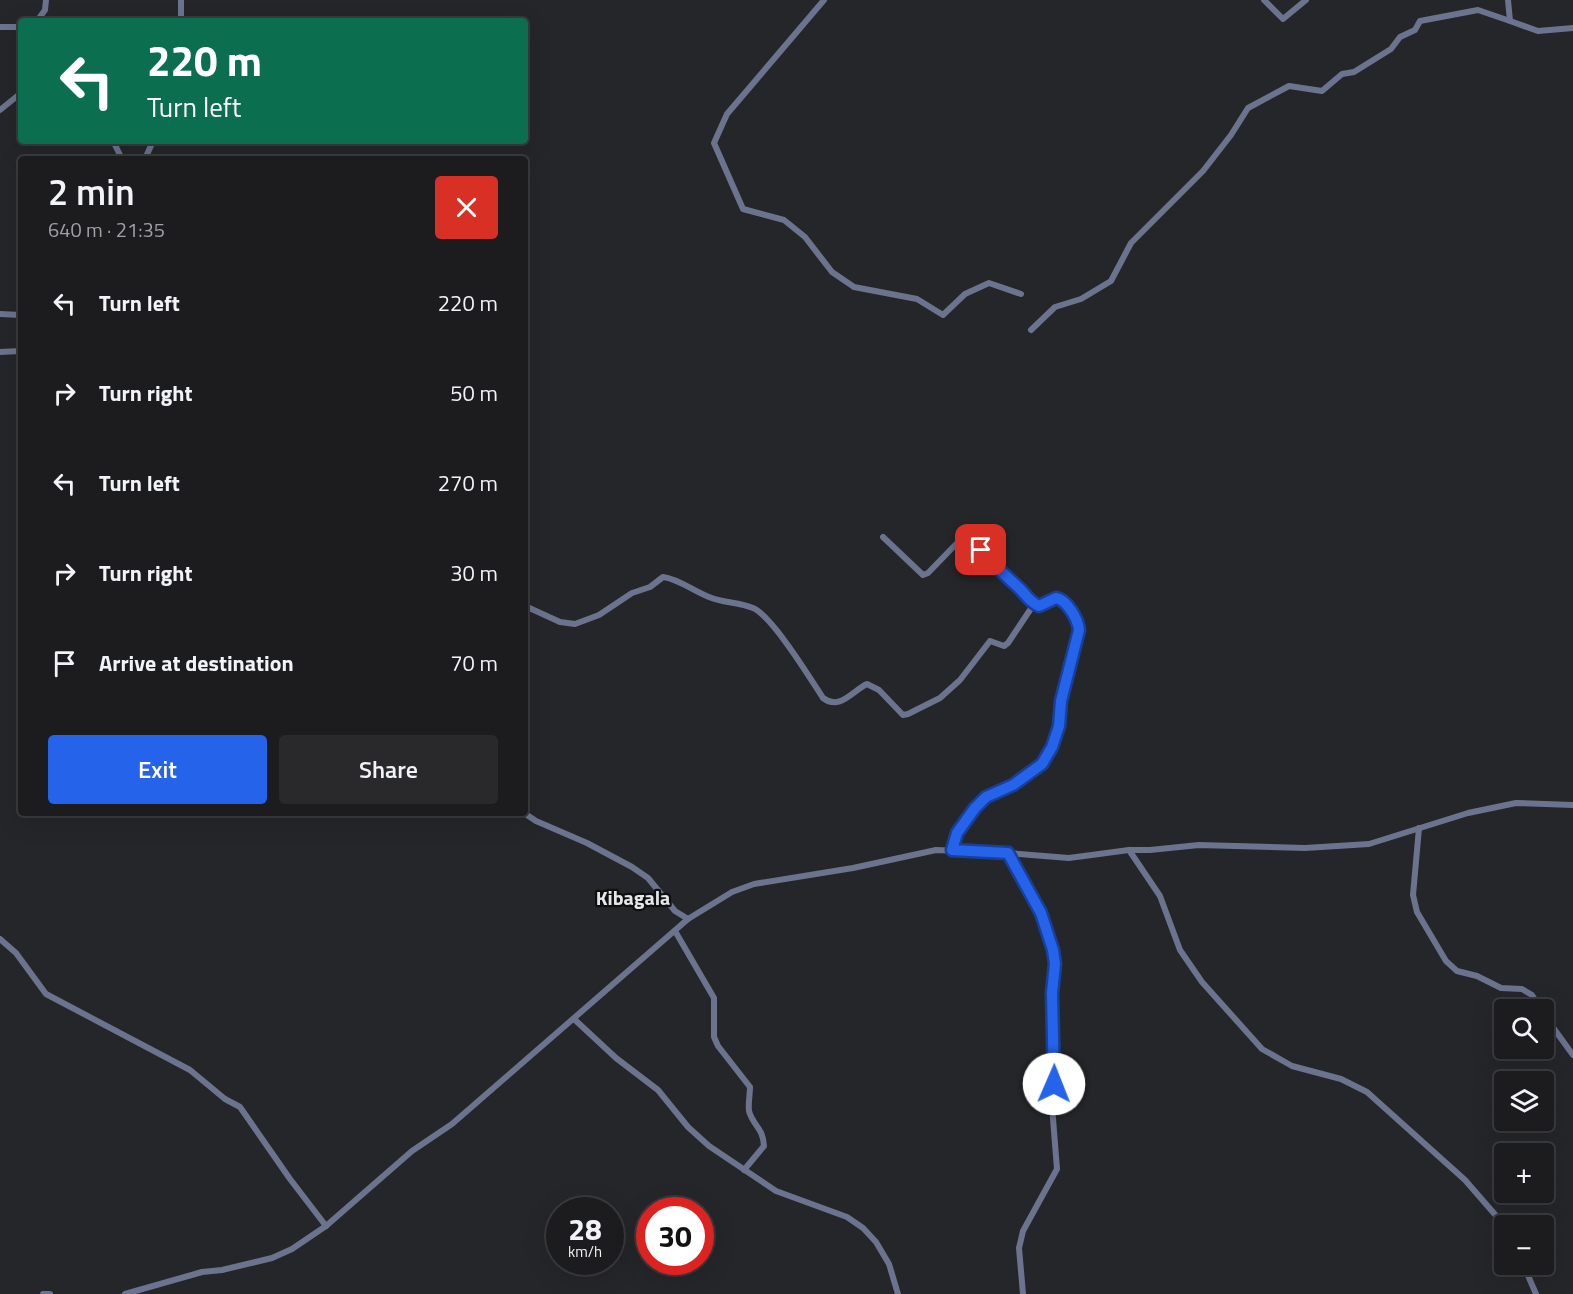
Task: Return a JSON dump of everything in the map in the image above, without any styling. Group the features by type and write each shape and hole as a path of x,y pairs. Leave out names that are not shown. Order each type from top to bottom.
{"street":[{"path":"39,18 45,10 46,0"},
{"path":"181,0 181,18"},
{"path":"824,0 727,114 714,143 743,209 784,220 805,237 832,272 854,287 916,299 943,315 965,294 989,283 1020,294"},
{"path":"1264,0 1283,19 1306,0"},
{"path":"1508,0 1510,21"},
{"path":"1031,330 1056,308 1081,299 1111,281 1131,243 1203,171 1231,135 1248,108 1289,86 1322,92 1342,74 1354,72 1390,49 1400,37 1415,30 1420,21 1478,10 1538,31 1573,28"},
{"path":"0,27 18,27"},
{"path":"0,110 18,95"},
{"path":"0,314 18,315"},
{"path":"0,352 18,351"},
{"path":"883,537 924,574 960,540 972,541 996,569 1020,588 1034,604 1039,606 1060,599 1065,602 1078,624 1079,630 1061,701 1059,726 1052,747 1042,764 1013,785 986,797 975,808 957,833 952,850"},
{"path":"528,607 560,622 575,624 599,615 632,593 650,587 663,578 671,578 706,596 755,608 764,615 823,698 829,703 844,700 867,684 879,690 903,715 940,698 960,680 990,641 1004,646 1008,643 1034,604"},
{"path":"125,1294 202,1272 222,1270 272,1257 292,1248 326,1226 412,1151 452,1124 688,919 732,892 754,884 853,868 936,849 1069,858 1129,850 1221,844 1305,848 1357,846 1468,813 1516,802 1573,805"},
{"path":"528,816 632,867 648,878 675,911 688,919"},
{"path":"1419,828 1413,895 1418,912 1446,961 1457,971 1477,976 1501,988 1522,989 1534,999"},
{"path":"1129,850 1160,896 1180,950 1202,982 1262,1049 1292,1066 1341,1079 1367,1092 1465,1180 1495,1215"},
{"path":"1008,853 1041,913 1055,964 1052,993 1054,1060 1052,1106 1057,1169 1023,1232 1019,1248 1023,1294"},
{"path":"675,931 714,998 714,1036 718,1046 750,1087 749,1109 753,1119 760,1127 764,1146 744,1170"},
{"path":"0,939 16,953 46,994 190,1070 225,1099 240,1107 326,1226"},
{"path":"574,1019 616,1058 658,1090 698,1137 776,1191 847,1217 863,1228 876,1242 889,1264 898,1294"},
{"path":"1554,1029 1573,1055"},
{"path":"1528,1275 1536,1294"},
{"path":"43,1294 50,1294"}],"district":[{"name":"Kibagala","path":"633,898"}],"route":[{"path":"981,550 996,569 1020,588 1034,604 1039,606 1056,598 1065,602 1079,630 1061,701 1059,726 1052,747 1039,767 1013,785 986,797 966,817 957,833 952,850 1008,853 1041,913 1055,964 1052,993 1054,1084"}]}
